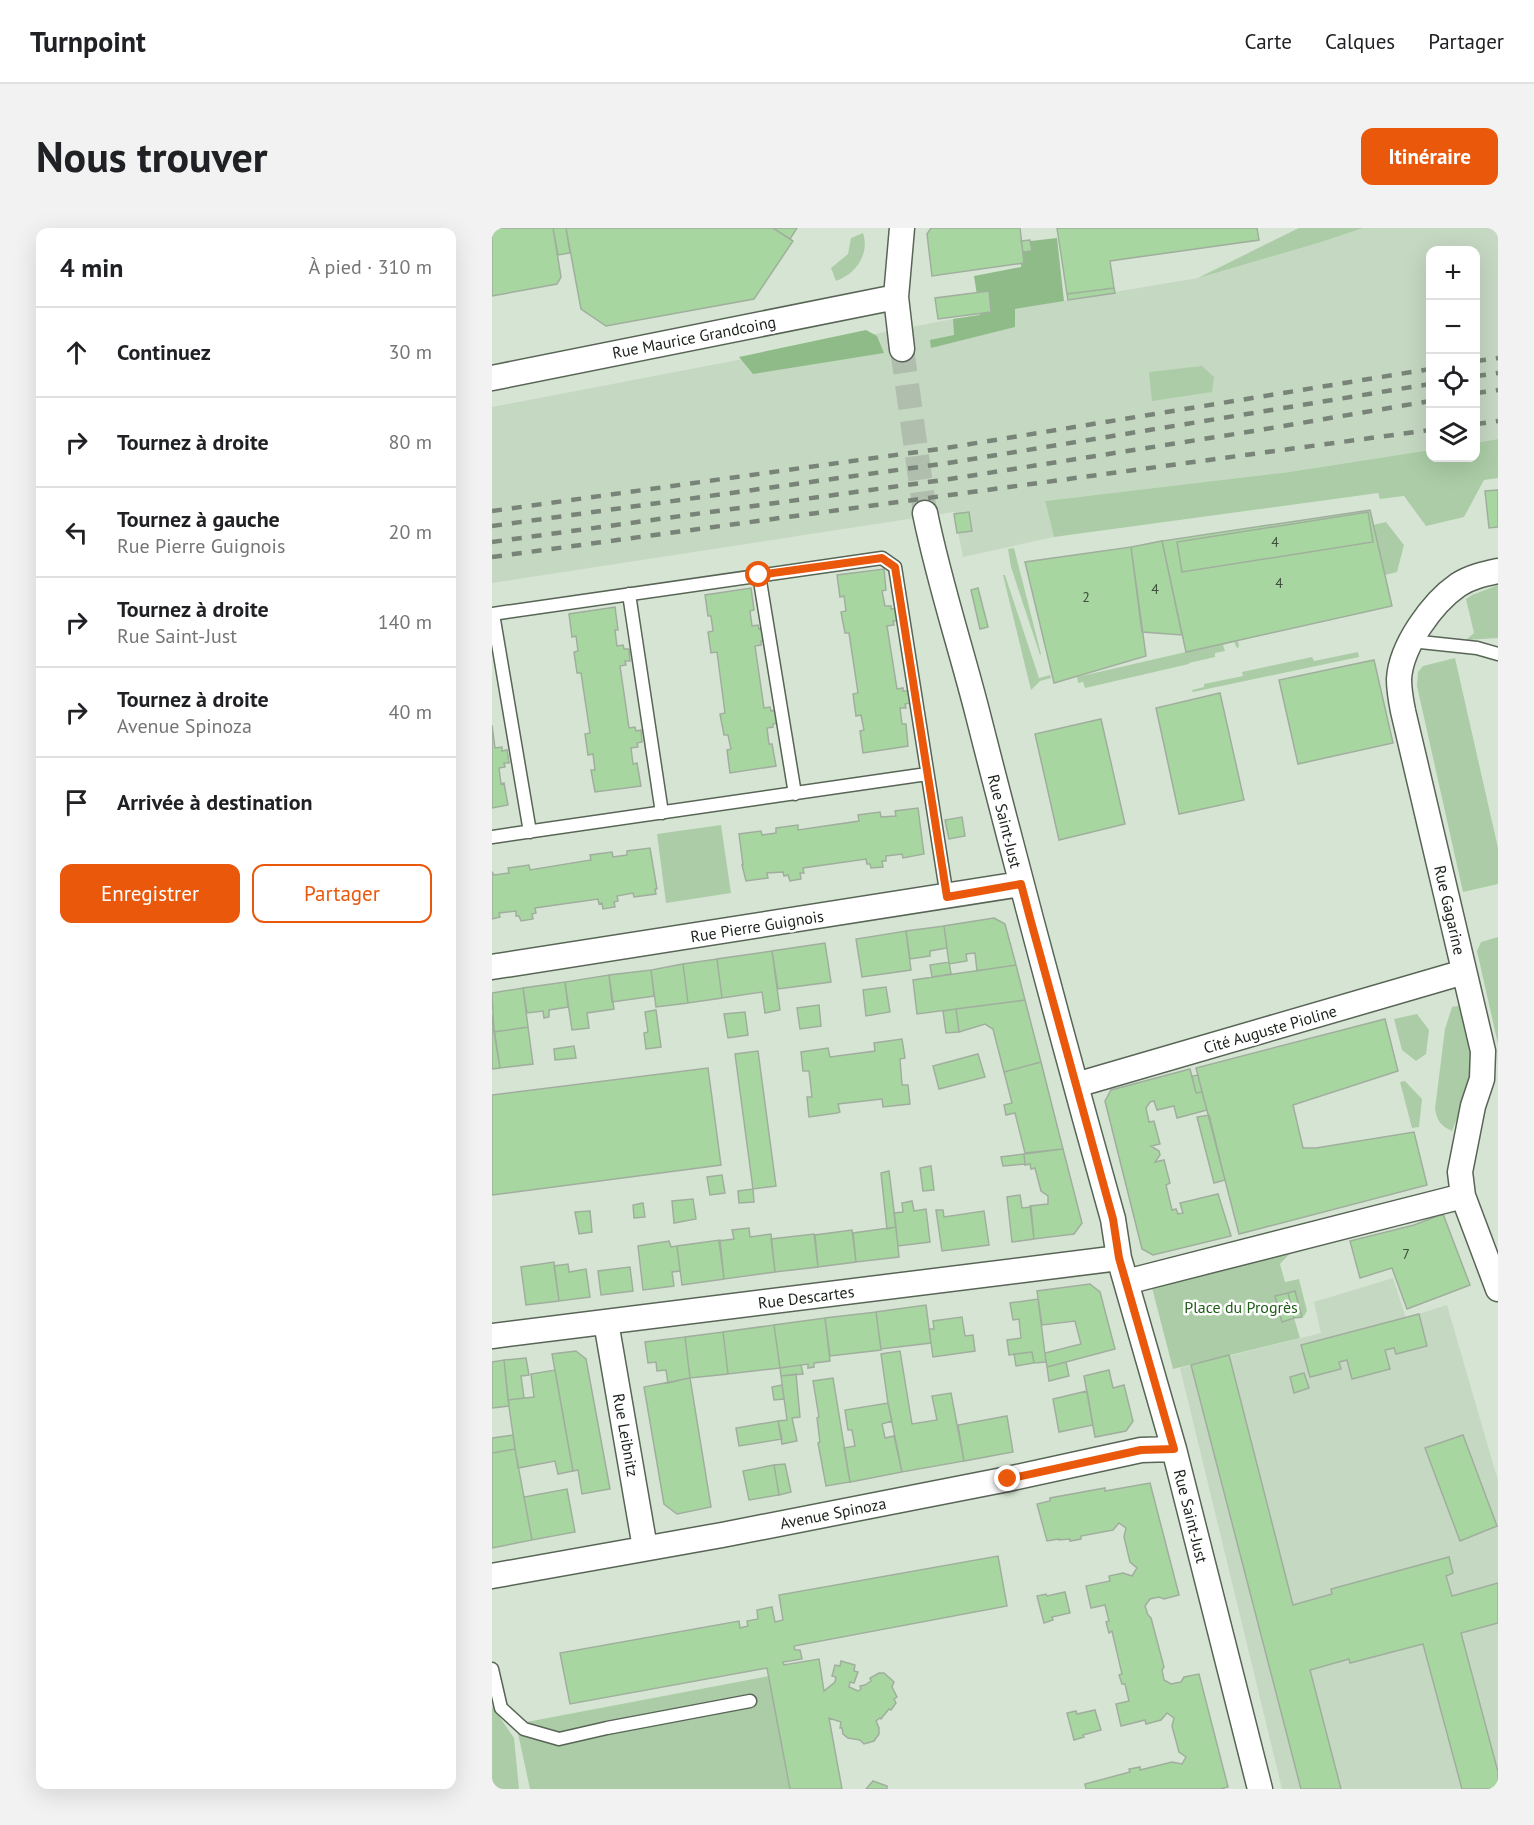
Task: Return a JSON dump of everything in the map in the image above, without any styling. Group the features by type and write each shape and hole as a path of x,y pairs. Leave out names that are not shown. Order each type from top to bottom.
{"street":[{"path":"902,228 896,297 902,349"},
{"name":"Rue Maurice Grandcoing","path":"492,378 896,297"},
{"name":"Rue Saint-Just","path":"925,513 936,563 975,701 1021,884 1113,1219 1119,1258 1174,1449 1260,1789"},
{"name":"Rue Gagarine","path":"1498,571 1477,576 1458,585 1442,599 1411,640 1399,681 1403,711 1483,1051 1482,1079 1469,1124 1460,1172 1463,1196 1498,1289"},
{"name":"Rue Pierre Guignois","path":"492,967 1021,884"},
{"name":"Cité Auguste Pioline","path":"1076,1085 1464,972"},
{"path":"1126,1282 1463,1196"},
{"name":"Rue Descartes","path":"492,1336 1119,1258"},
{"name":"Rue Leibnitz","path":"606,1322 645,1548"},
{"name":"Avenue Spinoza","path":"492,1576 723,1535 1008,1479 1141,1450 1174,1449"}],"lane":[{"path":"530,832 493,614 882,558 895,567 947,897"},
{"path":"759,575 795,794"},
{"path":"629,594 662,813"},
{"path":"1411,640 1477,648 1498,654"},
{"path":"492,837 927,774"},
{"path":"492,1669 501,1708 524,1729 559,1739 750,1701"}],"shaded area":[{"path":"1299,228 1498,228 1498,439 1480,442 1480,246 1426,246 1426,451 1289,472 1045,501 1054,537 963,557 954,512 492,583 492,407 953,319 1198,278"},
{"path":"1393,1278 1406,1318 1447,1305 1498,1481 1498,1789 1282,1789 1180,1368 1321,1333 1314,1302"}],"green space":[{"path":"1299,228 1363,228 1198,278"},
{"path":"863,233 865,248 860,262 850,274 836,281 831,268 848,254 851,238"},
{"path":"1057,238 1064,301 1015,309 1015,327 931,348 930,340 954,335 953,319 980,315 974,276 1021,267 1022,242"},
{"path":"866,330 877,336 884,353 753,374 739,357"},
{"path":"1202,366 1214,377 1212,392 1152,401 1149,372"},
{"path":"1498,439 1498,478 1484,480 1464,517 1426,526 1404,496 1380,499 1378,493 1054,537 1045,501 1289,472 1426,451 1426,462 1480,462 1480,442"},
{"path":"1386,522 1404,545 1397,572 1385,575 1373,525"},
{"path":"1014,548 1040,655 1011,567 1008,549"},
{"path":"1003,575 1005,575 1039,678 1050,675 1051,678 1040,681 1031,690"},
{"path":"1498,585 1498,638 1466,640 1474,633 1466,599"},
{"path":"1238,640 1239,647 1237,648 1234,642 1223,645 1225,651 1215,653 1215,657 1189,664 1085,688 1083,682 1078,683 1077,677"},
{"path":"1358,652 1359,657 1193,692 1192,690 1204,687 1204,684 1243,676 1242,672 1312,657 1314,661"},
{"path":"1455,658 1498,848 1498,884 1463,892 1417,686 1418,672 1423,666"},
{"path":"721,825 731,893 666,903 657,834"},
{"path":"1498,937 1498,1044 1477,951 1481,942"},
{"path":"1463,1005 1474,1054 1474,1076 1452,1131 1440,1123 1435,1109 1445,1029 1452,1007"},
{"path":"1417,1014 1429,1030 1426,1054 1416,1061 1402,1050 1394,1019"},
{"path":"1405,1081 1422,1099 1419,1127 1412,1128 1400,1082"},
{"name":"Place du Progrès","path":"1293,1250 1280,1264 1285,1282 1299,1279 1307,1311 1304,1316 1294,1318 1300,1338 1173,1369 1151,1284"},
{"path":"769,1676 790,1789 530,1789 516,1724"},
{"path":"492,1706 514,1738 519,1789 492,1789"}],"building":[{"path":"492,228 553,228 561,277 557,284 492,296"},
{"path":"553,228 566,228 570,253 558,255"},
{"path":"566,228 773,228 793,241 754,299 606,326 581,309"},
{"path":"773,228 797,228 790,239"},
{"path":"931,228 1020,228 1024,263 932,276 927,234"},
{"path":"1057,228 1257,228 1259,240 1110,261 1114,288 1067,294"},
{"path":"1030,240 1032,251 1023,252 1021,241"},
{"path":"1114,288 1115,293 1068,300 1067,294"},
{"path":"989,291 991,312 938,319 935,298"},
{"path":"1498,490 1498,527 1489,528 1485,491"},
{"path":"1370,510 1392,606 1186,652 1162,541"},
{"path":"969,512 972,531 957,533 954,514"},
{"path":"1368,512 1373,542 1182,572 1177,542"},
{"path":"1162,541 1182,635 1142,632 1131,547"},
{"path":"1131,547 1146,656 1054,683 1025,562"},
{"path":"884,569 886,590 882,591 885,606 891,606 891,609 897,608 899,621 893,621 894,625 887,626 897,689 903,688 903,691 909,691 911,703 905,704 906,708 900,708 902,724 906,724 908,746 863,753 860,731 864,730 861,715 856,716 853,694 858,693 849,633 845,633 841,612 846,611 844,596 840,597 837,575"},
{"path":"751,588 754,610 750,611 752,626 758,625 759,629 764,628 766,640 761,641 761,645 755,646 764,708 770,707 771,711 776,710 778,723 767,728 776,766 730,773 727,750 731,749 728,735 724,735 720,714 725,713 717,652 711,653 708,632 713,631 705,595"},
{"path":"978,588 988,627 980,629 971,590"},
{"path":"615,607 618,630 615,630 617,646 623,645 624,649 629,649 630,661 625,661 626,665 620,666 629,728 635,727 636,731 641,730 642,742 637,743 638,747 631,748 633,764 637,763 641,786 595,792 591,770 595,770 593,754 588,755 585,734 590,733 581,673 577,673 574,652 578,651 576,636 572,637 569,614"},
{"path":"1374,660 1393,743 1298,764 1279,680"},
{"path":"1220,693 1244,800 1179,814 1156,708"},
{"path":"1101,719 1125,824 1059,840 1035,734"},
{"path":"492,725 495,748 502,747 502,751 507,750 509,763 504,763 505,767 499,768 501,784 504,783 508,805 492,808"},
{"path":"918,808 924,854 903,858 902,854 886,856 886,861 882,861 883,867 871,868 866,859 803,868 804,873 800,873 801,879 790,881 788,875 784,876 783,872 767,873 768,878 746,881 739,834 761,831 762,835 776,833 776,828 798,825 798,830 859,821 858,815 880,812 881,817 896,816 895,811"},
{"path":"962,817 965,836 949,839 945,820"},
{"path":"650,848 656,894 634,897 633,893 617,896 618,901 614,902 615,907 603,909 598,899 535,908 536,913 532,914 533,919 521,921 519,916 516,916 516,911 499,913 500,917 492,919 492,872 494,875 509,873 508,868 529,865 530,870 591,860 590,855 612,852 613,857 627,855 627,851"},
{"path":"994,918 1005,924 1016,965 977,971 975,953 966,954 967,961 949,964 944,926"},
{"path":"944,926 947,948 930,951 930,956 910,959 906,931"},
{"path":"906,931 911,970 862,977 856,939"},
{"path":"825,943 831,982 778,989 772,951"},
{"path":"772,951 780,1010 765,1013 762,992 722,998 717,959"},
{"path":"717,959 722,998 688,1003 683,964"},
{"path":"949,962 951,974 932,977 930,965"},
{"path":"683,964 688,1003 656,1007 651,970"},
{"path":"1016,965 1025,1000 917,1014 913,980"},
{"path":"651,970 654,996 612,1002 609,975"},
{"path":"609,975 614,1009 587,1013 589,1028 572,1030 565,982"},
{"path":"565,982 568,1007 549,1010 549,1017 544,1018 543,1011 527,1013 523,988"},
{"path":"886,987 890,1012 866,1016 863,990"},
{"path":"523,988 528,1027 494,1032 492,993"},
{"path":"1025,1000 1041,1062 1004,1072 993,1029 985,1024 959,1032 956,1009"},
{"path":"819,1005 821,1026 800,1029 797,1008"},
{"path":"956,1009 959,1032 946,1033 943,1011"},
{"path":"656,1010 661,1047 646,1049 644,1033 648,1032 645,1012"},
{"path":"745,1012 748,1035 728,1038 724,1014"},
{"path":"492,1015 500,1068 492,1069"},
{"path":"1385,1019 1398,1071 1293,1105 1303,1148 1316,1148 1414,1132 1427,1185 1239,1234 1196,1068"},
{"path":"528,1027 533,1064 500,1068 494,1032"},
{"path":"902,1039 905,1058 900,1059 902,1085 908,1085 910,1104 883,1107 882,1099 838,1104 840,1112 809,1117 807,1097 812,1097 809,1071 803,1071 801,1052 828,1048 830,1057 875,1051 874,1043"},
{"path":"574,1046 576,1058 555,1060 554,1049"},
{"path":"758,1051 776,1186 753,1189 735,1054"},
{"path":"978,1054 985,1077 939,1089 933,1066"},
{"path":"1041,1062 1063,1149 1025,1153 1015,1113 1006,1115 1004,1105 1012,1103 1004,1072"},
{"path":"708,1068 721,1165 492,1195 492,1095"},
{"path":"1190,1069 1196,1093 1202,1092 1207,1110 1177,1118 1174,1106 1157,1110 1154,1101 1150,1102 1146,1108 1149,1122 1154,1121 1160,1144 1151,1146 1159,1151 1160,1155 1155,1162 1164,1160 1170,1183 1166,1185 1172,1210 1176,1209 1178,1214 1183,1213 1180,1203 1218,1194 1231,1236 1153,1255 1142,1249 1105,1101 1111,1090"},
{"path":"1198,1075 1202,1092 1196,1093 1192,1076"},
{"path":"1209,1115 1225,1180 1214,1183 1197,1117"},
{"path":"1063,1149 1082,1223 1074,1234 1034,1239 1030,1206 1048,1204 1048,1196 1041,1191 1035,1168 1031,1169 1030,1164 1025,1165 1024,1154"},
{"path":"1024,1154 1025,1164 1003,1166 1001,1157"},
{"path":"931,1166 934,1190 923,1191 920,1168"},
{"path":"889,1171 896,1227 887,1229 881,1173"},
{"path":"722,1175 725,1193 710,1195 707,1177"},
{"path":"753,1189 754,1202 739,1203 738,1191"},
{"path":"1020,1195 1022,1208 1031,1207 1034,1239 1012,1242 1007,1197"},
{"path":"693,1199 696,1219 674,1223 672,1201"},
{"path":"912,1201 914,1211 926,1209 930,1242 898,1246 894,1213 903,1212 902,1203"},
{"path":"643,1203 645,1217 634,1218 633,1205"},
{"path":"936,1210 943,1210 944,1217 984,1211 989,1245 942,1251"},
{"path":"590,1211 592,1232 579,1234 575,1212"},
{"path":"1443,1214 1470,1285 1407,1309 1392,1268 1360,1278 1350,1241 1414,1225"},
{"path":"896,1227 899,1257 856,1262 853,1233"},
{"path":"749,1228 750,1237 771,1234 775,1272 724,1279 719,1241 734,1239 732,1230"},
{"path":"852,1230 856,1262 818,1267 815,1235"},
{"path":"814,1234 818,1267 775,1272 771,1239"},
{"path":"720,1240 724,1279 682,1285 677,1246"},
{"path":"669,1241 671,1247 677,1246 680,1271 672,1272 674,1286 643,1290 638,1246"},
{"path":"554,1262 559,1301 526,1305 521,1267"},
{"path":"568,1264 569,1272 586,1269 590,1297 559,1301 554,1266"},
{"path":"630,1267 633,1291 601,1295 598,1271"},
{"path":"1090,1284 1100,1292 1115,1349 1047,1367 1045,1353 1081,1344 1075,1321 1042,1325 1037,1291"},
{"path":"1295,1291 1302,1317 1294,1318 1288,1293"},
{"path":"1288,1293 1294,1318 1282,1322 1275,1296"},
{"path":"1038,1299 1046,1362 1034,1363 1032,1352 1009,1355 1007,1340 1021,1338 1019,1319 1013,1320 1010,1303"},
{"path":"926,1305 931,1343 881,1349 876,1312"},
{"path":"876,1312 881,1350 830,1356 825,1318"},
{"path":"1419,1314 1427,1346 1396,1354 1394,1348 1385,1350 1390,1369 1352,1379 1347,1360 1339,1362 1341,1369 1310,1377 1301,1345"},
{"path":"962,1317 965,1336 973,1335 975,1351 933,1357 929,1329 934,1329 933,1321"},
{"path":"825,1318 830,1361 814,1363 814,1367 808,1368 808,1364 780,1368 774,1325"},
{"path":"774,1325 780,1368 728,1374 723,1332"},
{"path":"723,1332 728,1374 690,1378 685,1337"},
{"path":"685,1337 690,1378 668,1383 666,1370 657,1371 656,1362 648,1363 645,1342"},
{"path":"576,1351 586,1359 610,1489 582,1494 578,1470 573,1471 552,1354"},
{"path":"900,1351 912,1424 937,1420 932,1396 951,1393 964,1461 902,1472 881,1354"},
{"path":"1032,1352 1034,1363 1016,1366 1014,1354"},
{"path":"1229,1355 1293,1605 1332,1594 1331,1589 1449,1557 1453,1573 1446,1576 1452,1596 1498,1583 1498,1623 1461,1633 1498,1772 1498,1789 1462,1789 1423,1644 1350,1663 1349,1659 1310,1670 1341,1789 1301,1789 1191,1365"},
{"path":"526,1358 529,1375 521,1376 524,1398 508,1400 504,1360"},
{"path":"504,1360 509,1406 492,1408 492,1362"},
{"path":"1066,1362 1069,1376 1049,1381 1047,1367"},
{"path":"801,1365 803,1374 781,1376 780,1368"},
{"path":"555,1370 573,1471 558,1474 555,1461 518,1468 508,1400 534,1397 531,1374"},
{"path":"1109,1370 1113,1388 1124,1385 1133,1421 1126,1431 1095,1437 1084,1376"},
{"path":"1304,1373 1309,1388 1294,1393 1290,1377"},
{"path":"796,1374 800,1417 792,1418 797,1441 782,1444 778,1421 787,1420 781,1376"},
{"path":"690,1378 711,1507 677,1514 664,1504 644,1387"},
{"path":"833,1378 850,1482 826,1486 818,1443 820,1442 817,1418 819,1417 813,1381"},
{"path":"782,1385 784,1399 774,1400 772,1387"},
{"path":"1087,1391 1093,1425 1059,1432 1053,1399"},
{"path":"888,1403 892,1421 882,1424 885,1438 894,1436 902,1472 850,1482 844,1448 855,1446 852,1430 848,1430 845,1410"},
{"path":"1007,1416 1013,1452 964,1461 958,1425"},
{"path":"778,1421 782,1439 739,1446 736,1428"},
{"path":"513,1435 515,1449 492,1453 492,1438"},
{"path":"1463,1435 1497,1526 1460,1541 1425,1448"},
{"path":"515,1449 532,1540 492,1548 492,1453"},
{"path":"785,1464 791,1492 779,1495 774,1465"},
{"path":"774,1465 779,1495 749,1500 743,1471"},
{"path":"1150,1483 1179,1595 1164,1599 1159,1597 1150,1599 1145,1606 1151,1618 1164,1667 1162,1670 1164,1680 1171,1684 1181,1682 1184,1677 1199,1674 1228,1787 1220,1789 1086,1789 1085,1784 1130,1772 1129,1769 1140,1767 1140,1770 1172,1762 1182,1764 1186,1757 1179,1752 1172,1726 1174,1718 1167,1713 1161,1720 1146,1724 1145,1720 1121,1726 1116,1704 1129,1701 1125,1684 1122,1684 1119,1675 1122,1674 1112,1631 1109,1633 1105,1605 1091,1608 1086,1586 1110,1581 1109,1576 1123,1573 1132,1576 1137,1568 1130,1562 1124,1537 1126,1528 1119,1523 1113,1530 1081,1536 1081,1539 1047,1541 1037,1504 1050,1501 1050,1498"},
{"path":"567,1489 575,1532 532,1540 524,1497"},
{"path":"998,1556 1007,1606 794,1646 795,1650 800,1650 802,1659 783,1662 784,1665 819,1659 824,1691 835,1682 836,1677 832,1676 835,1665 840,1666 841,1661 855,1665 854,1671 858,1672 854,1683 850,1682 849,1687 858,1691 861,1689 860,1686 871,1681 870,1678 879,1673 884,1673 894,1682 892,1687 897,1697 894,1699 896,1703 881,1719 876,1721 879,1734 874,1741 864,1744 860,1740 848,1738 840,1728 841,1722 829,1718 842,1789 790,1789 767,1668 570,1704 560,1653 739,1621 740,1628 748,1626 747,1621 758,1619 757,1610 772,1607 775,1622 783,1620 779,1595"},
{"path":"1065,1592 1070,1613 1052,1617 1053,1620 1044,1623 1037,1596"},
{"path":"1095,1710 1101,1730 1074,1740 1067,1713 1076,1711 1077,1714"},
{"path":"873,1781 887,1786 887,1789 866,1789"}],"tunnel":[{"path":"902,349 925,513"}],"railway":[{"path":"1480,360 1498,358"},
{"path":"492,511 946,448 1426,370"},
{"path":"1480,375 1498,373"},
{"path":"492,526 948,463 1426,385"},
{"path":"1480,392 1498,390"},
{"path":"492,542 950,479 1426,402"},
{"path":"1480,423 1498,421"},
{"path":"492,557 1426,431"}],"route":[{"path":"759,575 882,558 895,567 947,897 1021,884 1113,1219 1119,1258 1174,1449 1141,1450 1008,1479"}]}
